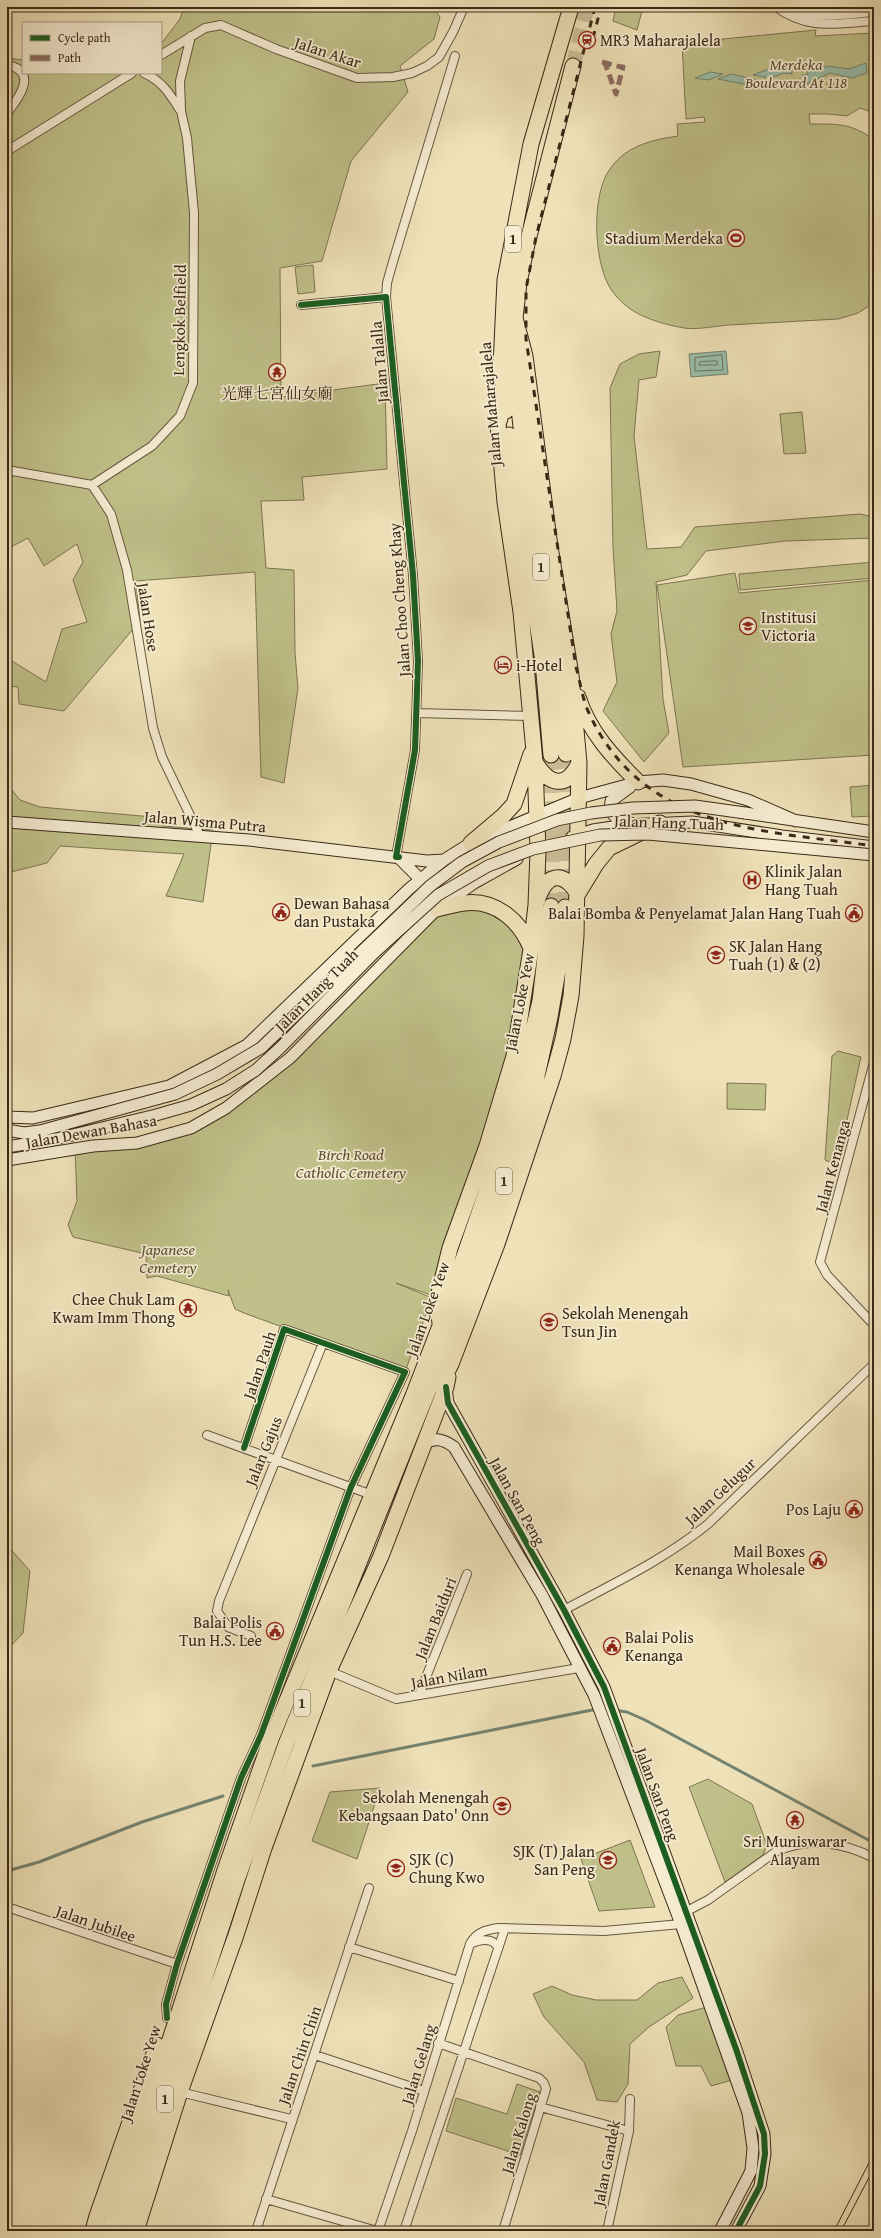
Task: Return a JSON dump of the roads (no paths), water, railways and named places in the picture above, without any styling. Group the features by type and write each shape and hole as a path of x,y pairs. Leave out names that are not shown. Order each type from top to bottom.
{"highway":[{"name":"Jalan Maharajalela","path":"550,755 543,662 515,485 501,366 505,280 531,144 571,7"},
{"name":"Jalan Maharajalela","path":"566,754 555,653 524,454 516,381 515,318 519,283 527,244 573,66"},
{"path":"408,1445 424,1422 451,1364 508,1214 561,1047 571,996 578,894 579,763 571,675 550,547 526,361 515,318"},
{"path":"440,1326 437,1301 450,1248 487,1146 514,1056 532,949 536,905 538,851 535,762 520,607 505,502 498,425 504,401"},
{"path":"571,675 590,727 613,757 638,782"},
{"path":"471,842 503,816 514,804 533,746"},
{"path":"535,762 547,778 555,782 569,779 574,774 579,763"},
{"path":"578,894 596,864 609,848 660,823"},
{"path":"536,905 544,886 550,880 556,878 563,878 570,882 578,894"},
{"path":"437,909 465,903 490,907 505,913 518,924 532,949"},
{"name":"Jalan Loke Yew","path":"108,2231 189,1979 271,1739 440,1326 496,1164 523,1072 540,1001 558,907 560,965 536,1080 474,1272 408,1445 286,1744 208,1966 121,2231"},
{"path":"136,2231 198,2038 236,1935 264,1848 329,1671 381,1556 446,1387 451,1364"},
{"path":"198,2038 206,1999 208,1966"},
{"path":"93,2231 96,2216 167,2018 178,1993 189,1979"}],"main road":[{"name":"Jalan Hang Tuah","path":"579,798 638,782 663,780 691,784 748,800 796,821"},
{"path":"637,824 619,821 614,817 610,809 611,801 638,782"},
{"name":"Jalan Dewan Bahasa","path":"7,1117 33,1118 169,1086 247,1045 444,860 471,842 536,814 579,798"},
{"name":"Jalan Hang Tuah","path":"7,1130 24,1133 40,1131 175,1094 217,1074 261,1048 430,886 462,862 518,834 557,820 591,813 633,808 695,806 874,832"},
{"name":"Jalan Wisma Putra","path":"7,822 200,836 426,861 444,860"},
{"name":"Jalan Hang Tuah","path":"579,834 637,824 692,822 782,836 874,847"},
{"name":"Jalan Dewan Bahasa","path":"7,1160 93,1146 138,1142 191,1128 226,1108 290,1058 437,909 496,870 579,834"},
{"name":"Jalan Hang Tuah","path":"7,1147 56,1139 156,1115 191,1105 226,1089 256,1070 376,952 438,895 488,866 533,849 600,836 648,834 874,855"},
{"path":"397,857 421,880"},
{"path":"78,1108 86,1111 92,1120 95,1132 93,1146"},
{"name":"Jalan San Peng","path":"446,1387 448,1403 564,1610 609,1700 736,2049 765,2141 763,2178 736,2231"},
{"path":"460,1454 456,1442 459,1438 472,1445"},
{"name":"Jalan San Peng","path":"424,1444 435,1439 441,1440 454,1447 460,1454 542,1595 597,1702 604,1719 681,1924 748,2113 753,2148 751,2171 720,2231"},
{"path":"542,1595 555,1607 564,1610 561,1621 561,1633"}],"street":[{"name":"Jalan Akar","path":"162,54 205,28 221,25 276,49 357,78 393,77 427,66 439,57 453,32 464,7"},
{"path":"776,7 788,16 809,24 874,21"},
{"path":"789,7 799,12 820,16 874,12"},
{"name":"Lengkok Belfield","path":"92,485 152,446 180,416 193,383 194,213 187,138 181,111 180,81 191,36"},
{"name":"Jalan Talalla","path":"406,508 386,297 387,282 455,56"},
{"path":"7,65 16,67 22,73"},
{"path":"7,113 23,92 25,83 22,74"},
{"path":"7,151 130,74"},
{"name":"Lengkok Belfield","path":"146,74 154,77 167,89 181,111"},
{"name":"Jalan Talalla","path":"301,305 386,297"},
{"path":"7,470 92,485"},
{"name":"Jalan Hose","path":"92,485 111,514 128,570 155,735 162,757 200,836"},
{"name":"Jalan Choo Cheng Khay","path":"397,857 413,766 417,713 417,622 406,508"},
{"path":"417,713 531,716"},
{"name":"Jalan Kenanga","path":"873,1324 827,1275 820,1262 874,1062"},
{"name":"Jalan Pauh","path":"244,1448 284,1329 323,1343"},
{"path":"167,2018 166,2004 177,1964 241,1778 261,1735 351,1487 405,1372 323,1343"},
{"name":"Jalan Gajus","path":"251,1636 228,1627 217,1612 219,1601 323,1343"},
{"name":"Jalan Gelugur","path":"564,1610 641,1570 684,1544 708,1524 874,1364"},
{"path":"207,1435 372,1495"},
{"name":"Jalan Baiduri","path":"420,1695 466,1578"},
{"name":"Jalan Nilam","path":"329,1671 396,1699 579,1668"},
{"path":"687,1911 708,1900 777,1851 788,1847 809,1842 844,1845 874,1858"},
{"name":"Jalan Chin Chin","path":"256,2231 291,2119 314,2055 368,1888"},
{"name":"Jalan Jubilee","path":"7,1907 177,1964"},
{"path":"470,1944 481,1932 505,1928 604,1931 681,1924"},
{"path":"404,2231 462,2052 505,1928"},
{"path":"470,1944 486,1940 492,1941 498,1947"},
{"name":"Jalan Gelang","path":"377,2231 424,2091 470,1944"},
{"path":"349,1947 459,1981"},
{"name":"Jalan Kalong","path":"438,2043 539,2078 544,2083 546,2089 503,2231"},
{"path":"314,2055 424,2091"},
{"path":"180,2092 291,2119"},
{"name":"Jalan Gandek","path":"608,2231 629,2131 630,2099"},
{"path":"540,2107 629,2131"},
{"path":"266,2199 377,2231"}],"water":[{"path":"785,63 791,64 792,74 784,73 770,78 753,75"},
{"path":"866,63 867,73 852,78 830,73 804,85 802,76 808,74 807,68 816,66 818,70 828,66 849,69"},
{"path":"710,72 723,74 709,80 695,78"},
{"path":"731,74 762,81 749,85 718,79"},
{"path":"726,351 728,374 691,377 689,354"}],"waterway":[{"path":"313,1766 597,1709"},
{"path":"614,1710 627,1712 645,1720 874,1843"},
{"path":"7,1871 39,1862 142,1822 223,1796"}],"tunnel":[{"path":"573,66 587,7"},
{"path":"565,907 567,828 566,754"},
{"path":"551,755 553,830 551,906"}],"tram line":[{"path":"834,2231 874,2153"},
{"path":"841,2231 874,2168"}],"railway":[{"path":"595,7 536,237 526,289 526,339 576,667 586,706 611,751 640,780 673,802 709,818 749,828 874,846"},
{"path":"593,38 601,7"}],"place":[{"name":"MR3 Maharajalela","path":"587,40"},
{"name":"Stadium Merdeka","path":"736,238"},
{"name":"光輝七宮仙女廟","path":"277,372"},
{"name":"Institusi Victoria","path":"748,626"},
{"name":"i-Hotel","path":"503,665"},
{"name":"Klinik Jalan Hang Tuah","path":"752,880"},
{"name":"Dewan Bahasa dan Pustaka","path":"281,912"},
{"name":"Balai Bomba & Penyelamat Jalan Hang Tuah","path":"854,913"},
{"name":"SK Jalan Hang Tuah (1) & (2)","path":"716,955"},
{"name":"Chee Chuk Lam Kwam Imm Thong","path":"188,1308"},
{"name":"Sekolah Menengah Tsun Jin","path":"549,1322"},
{"name":"Pos Laju","path":"854,1509"},
{"name":"Mail Boxes Kenanga Wholesale","path":"818,1560"},
{"name":"Balai Polis Tun H.S. Lee","path":"275,1631"},
{"name":"Balai Polis Kenanga","path":"612,1646"},
{"name":"Sekolah Menengah Kebangsaan Dato' Onn","path":"502,1806"},
{"name":"Sri Muniswarar Alayam","path":"795,1820"},
{"name":"SJK (T) Jalan San Peng","path":"608,1860"},
{"name":"SJK (C) Chung Kwo","path":"396,1868"}],"park label":[{"name":"Merdeka Boulevard At 118","path":"796,73"},
{"name":"Birch Road Catholic Cemetery","path":"351,1163"},
{"name":"Japanese Cemetery","path":"168,1258"}]}
